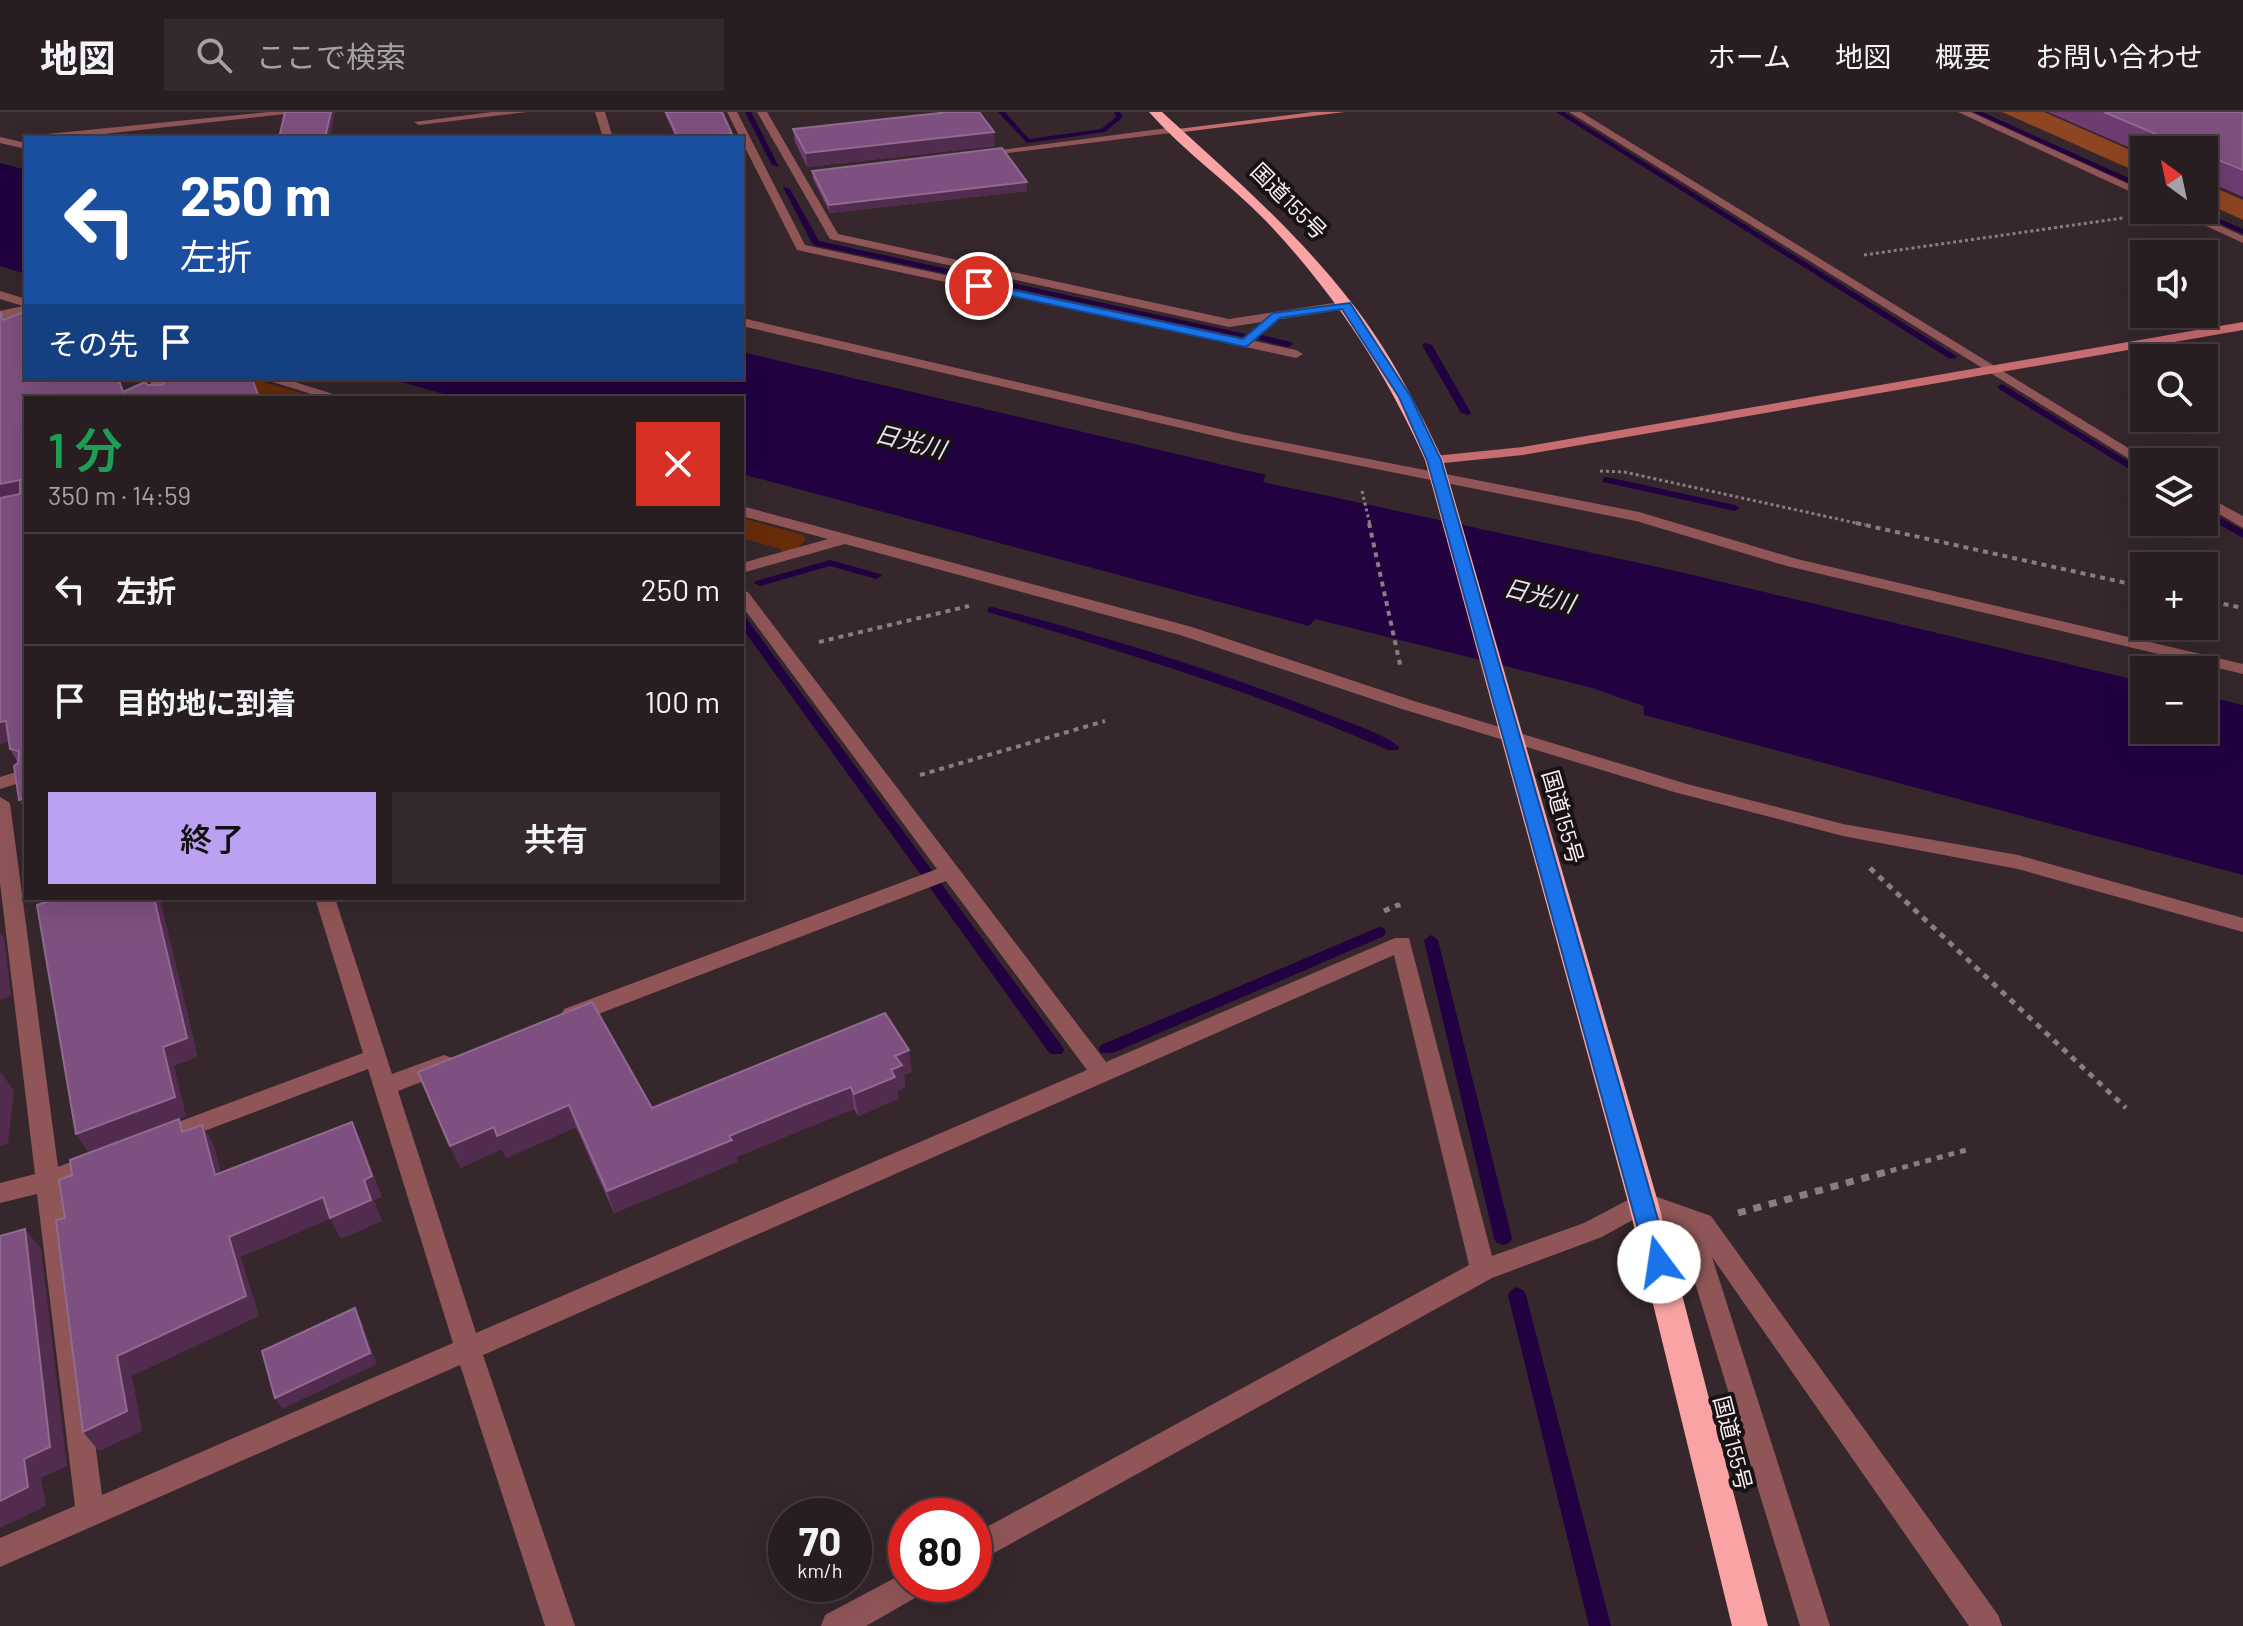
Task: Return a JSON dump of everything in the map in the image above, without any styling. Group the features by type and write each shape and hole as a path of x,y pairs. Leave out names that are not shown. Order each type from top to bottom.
{"highway":[{"name":"国道155号","path":"1155,112 1270,218 1346,305 1405,397 1434,460 1643,1202 1750,1626"}],"street":[{"path":"57,136 298,112"},
{"path":"419,117 522,112"},
{"path":"600,112 607,136"},
{"path":"732,112 742,136"},
{"path":"762,112 795,175 834,237 1229,323 1346,305"},
{"path":"969,154 1340,112"},
{"path":"1574,112 2130,453"},
{"path":"1963,112 2130,189"},
{"path":"3,140 24,139"},
{"path":"3,140 24,145"},
{"path":"744,142 759,179 801,248 1296,354"},
{"path":"759,179 811,173"},
{"path":"2208,224 2243,240"},
{"path":"0,295 24,302"},
{"path":"0,315 24,309"},
{"path":"1246,343 1277,316"},
{"path":"744,322 1439,484 1639,517 1793,563 2243,669"},
{"path":"1434,460 1523,451 2243,326"},
{"path":"274,380 332,396"},
{"path":"2218,508 2243,523"},
{"path":"744,512 1186,631 1507,725 1681,788 1843,830 2018,862 2243,925"},
{"path":"744,567 845,539"},
{"path":"744,598 1102,1074"},
{"path":"0,783 24,776"},
{"path":"0,803 90,1513"},
{"path":"548,1024 949,872"},
{"path":"326,900 468,1349 560,1626"},
{"path":"0,1553 1402,943 1483,1270"},
{"path":"0,1193 48,1181 375,1057"},
{"path":"385,1086 459,1058"},
{"path":"992,1540 1483,1270 1593,1230 1643,1202 1695,1220 1987,1626"},
{"path":"1695,1220 1815,1626"},
{"path":"836,1626 888,1597"}],"path":[{"path":"1817,262 2129,217"},
{"path":"1593,471 1624,472 2130,584"},
{"path":"1359,480 1402,674"},
{"path":"783,650 988,602 1007,585"},
{"path":"2218,603 2243,608"},
{"path":"884,786 1105,721"},
{"path":"1859,857 2126,1108"},
{"path":"1695,1220 1970,1149"}],"shaded area":[{"path":"2002,112 2044,112 2130,150 2130,169"},
{"path":"2218,189 2243,200 2243,220 2218,208"},
{"path":"216,380 255,380 312,396 235,396"},
{"path":"744,519 803,535 805,540 797,549 782,554 781,549 744,539"}],"water":[{"path":"0,163 24,169 24,273 0,266"},
{"name":"日光川","path":"744,352 1266,475 1263,482 1676,571 2130,679 2130,744 2218,744 2218,699 2243,705 2243,875 1644,715 1644,706 1589,687 1315,619 1309,626 744,475 744,396 451,396 394,380 744,380"}],"building":[{"path":"285,112 331,112 325,136 279,136"},
{"path":"666,112 722,112 732,134 714,136 677,136"},
{"path":"949,112 979,112 994,132 806,153 793,129"},
{"path":"2104,112 2243,112 2243,170 2218,160 2218,136 2161,136"},
{"path":"1002,148 1027,182 829,205 812,171"},
{"path":"0,311 3,320 24,312 24,380 119,380 123,392 145,382 148,385 162,385 165,380 253,381 258,396 24,396 24,799 19,800 14,766 18,763 19,751 10,749 6,721 0,722 0,498 20,494 20,480 0,484"},
{"path":"52,900 154,900 187,1038 163,1047 175,1097 76,1134 37,905"},
{"path":"592,1002 652,1108 885,1013 909,1050 895,1056 902,1065 891,1070 895,1077 854,1094 851,1087 804,1105 729,1136 732,1140 607,1191 569,1105 497,1136 494,1127 450,1146 418,1072"},
{"path":"179,1119 182,1132 202,1125 215,1175 352,1122 372,1176 364,1180 371,1200 330,1218 323,1197 229,1237 246,1296 117,1356 127,1411 83,1432 56,1220 65,1218 59,1180 72,1175 70,1160"},
{"path":"25,1229 50,1447 24,1459 28,1487 0,1501 0,1236"},
{"path":"355,1308 370,1353 275,1398 262,1351"}],"waterway":[{"path":"748,112 776,165"},
{"path":"1001,112 1027,141 1103,131 1120,117 1117,112"},
{"path":"1559,112 1953,357"},
{"path":"1976,112 2130,182"},
{"path":"786,189 816,243 1242,334"},
{"path":"2218,221 2243,232"},
{"path":"1262,338 1288,344"},
{"path":"1427,345 1466,413"},
{"path":"2002,387 2130,466"},
{"path":"1607,480 1735,508"},
{"path":"2218,520 2243,535"},
{"path":"760,583 830,563 876,576"},
{"path":"992,610 1245,688 1393,747"},
{"path":"744,623 926,872"},
{"path":"935,885 1056,1050"},
{"path":"1107,1049 1379,932"},
{"path":"1431,940 1503,1238"},
{"path":"1517,1295 1600,1626"}],"route":[{"path":"979,286 1246,343 1277,316 1346,305 1405,397 1434,460 1659,1262"}]}
